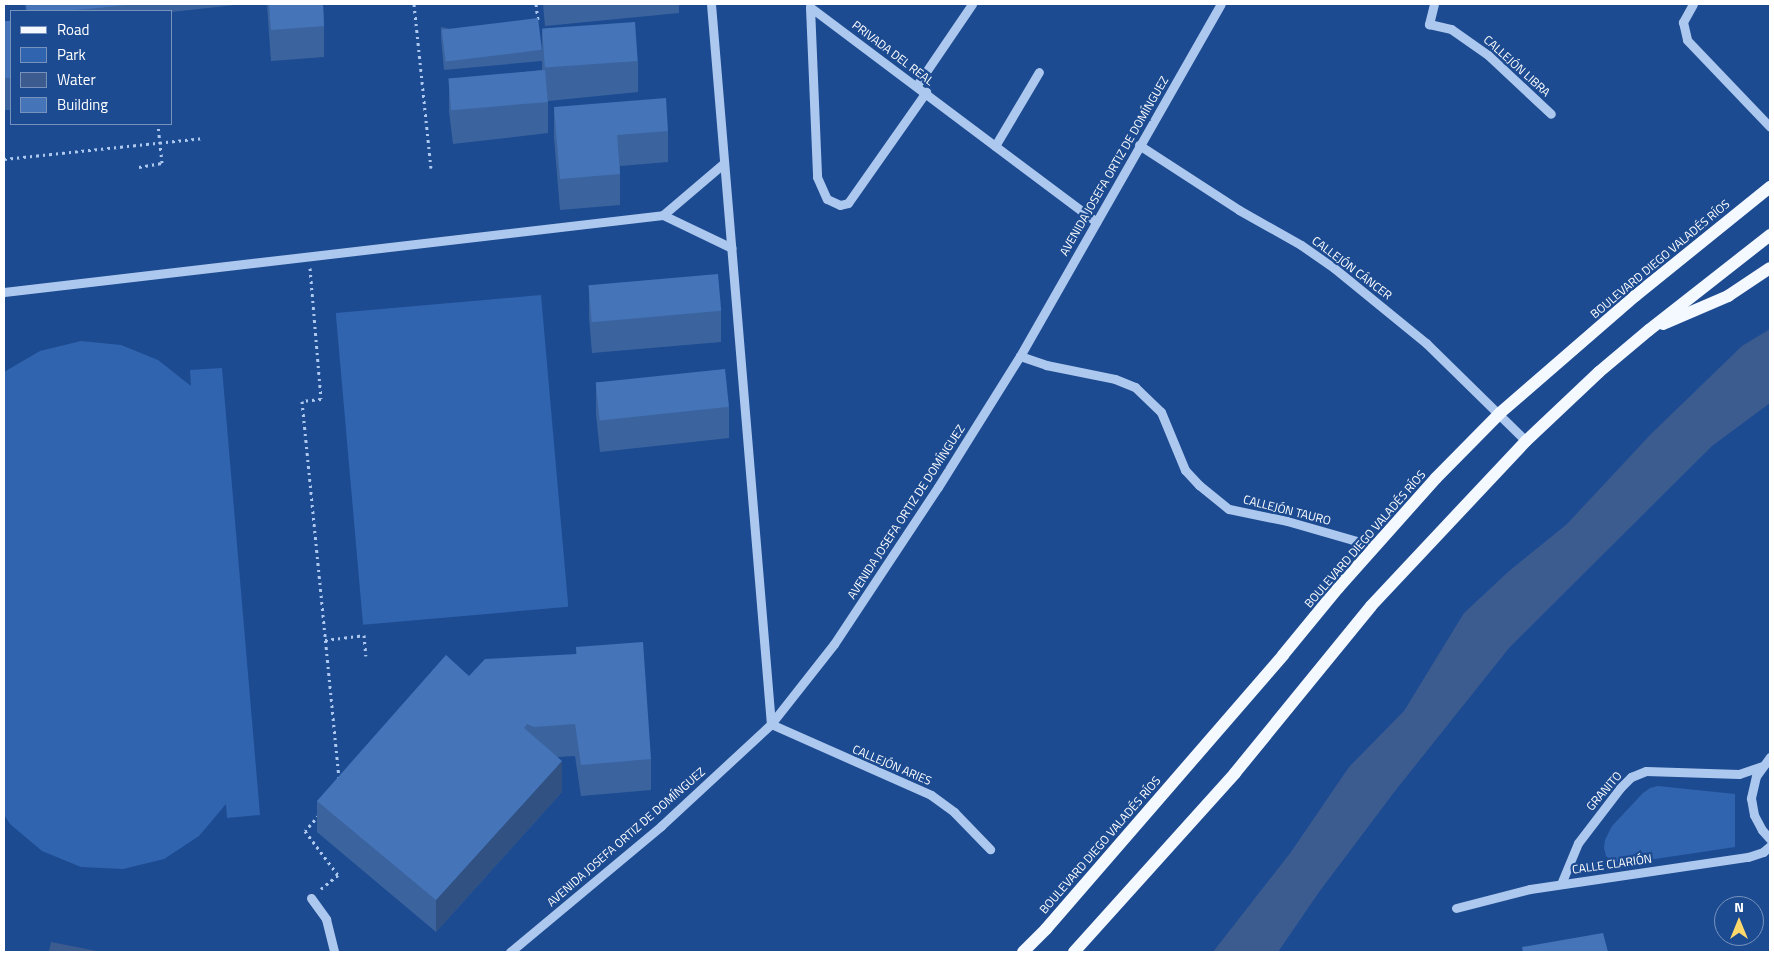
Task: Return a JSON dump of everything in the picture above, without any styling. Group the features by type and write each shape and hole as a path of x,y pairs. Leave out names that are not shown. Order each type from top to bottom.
{"main road":[{"name":"BOULEVARD DIEGO VALADÉS RÍOS","path":"1024,952 1239,707 1374,546 1436,478 1500,413 1635,296 1770,187"},
{"path":"1074,952 1235,773 1371,606 1526,441 1599,372 1770,234"},
{"path":"1649,330 1728,296 1770,268"}],"street":[{"path":"711,4 770,724"},
{"path":"917,85 972,4"},
{"name":"AVENIDA JOSEFA ORTIZ DE DOMÍNGUEZ","path":"510,952 662,826 770,724 834,644 938,487 1020,356 1221,4"},
{"name":"CALLEJÓN LIBRA","path":"1434,4 1429,24 1451,29 1488,55 1551,114"},
{"path":"1693,4 1684,22 1687,40 1770,127"},
{"name":"PRIVADA DEL REAL","path":"811,5 1096,222"},
{"name":"PRIVADA DEL REAL","path":"811,5 818,177 827,199 840,204 848,203 926,92"},
{"path":"995,146 1039,72"},
{"name":"CALLEJÓN CÁNCER","path":"1139,145 1239,210 1301,245 1334,268 1426,343 1500,413 1526,441"},
{"path":"4,292 309,258 663,214 723,164"},
{"path":"663,214 732,248"},
{"name":"CALLEJÓN TAURO","path":"1020,356 1046,365 1115,379 1134,387 1161,412 1185,470 1199,485 1229,508 1287,521 1374,546"},
{"name":"CALLEJÓN ARIES","path":"770,724 931,795 954,812 990,849"},
{"path":"1770,757 1756,776 1751,798 1754,815 1762,830 1770,839"},
{"name":"GRANITO","path":"1561,884 1578,843 1620,788 1632,777 1646,771 1739,774 1762,766"},
{"name":"CALLE CLARIÓN","path":"1456,908 1530,889 1748,856 1763,852 1770,846"},
{"path":"311,898 326,919 334,952"}],"path":[{"path":"414,4 431,168"},
{"path":"536,4 538,29"},
{"path":"138,167 162,163 158,125"},
{"path":"4,159 204,138"},
{"path":"309,258 321,399 302,401 339,782"},
{"path":"325,640 364,635 366,656"},
{"path":"311,898 338,875 305,831 323,811"}],"green space":[{"path":"541,295 568,607 363,625 336,313"},
{"path":"81,341 121,345 158,360 191,386 190,370 222,368 260,815 227,818 226,804 199,836 164,859 123,869 81,867 42,851 10,824 4,815 4,372 40,351"},
{"path":"1658,786 1735,794 1735,847 1628,863 1612,861 1606,856 1604,848 1605,840 1612,826 1643,793 1650,788"}],"water":[{"path":"1770,329 1770,403 1712,446 1509,648 1395,791 1319,892 1278,952 1213,952 1291,852 1349,767 1404,711 1464,613 1508,572 1567,524 1651,434 1742,346"},
{"path":"51,942 102,952 49,952"}],"building":[{"path":"26,4 137,4 76,10 27,10"},
{"path":"269,4 323,4 324,26 271,30"},
{"path":"538,18 542,50 446,62 442,30"},
{"path":"4,21 10,21 10,78 4,78"},
{"path":"635,22 638,61 545,67 542,28"},
{"path":"545,70 548,102 451,110 448,78"},
{"path":"666,98 668,131 617,135 620,174 560,179 554,107"},
{"path":"718,274 721,311 592,322 588,285"},
{"path":"725,369 729,407 600,420 596,383"},
{"path":"643,642 651,759 581,765 575,724 534,727 527,724 524,728 562,761 436,900 317,801 446,655 469,676 485,659 577,654 576,647"},
{"path":"1603,933 1608,952 1523,952 1522,947"}]}
